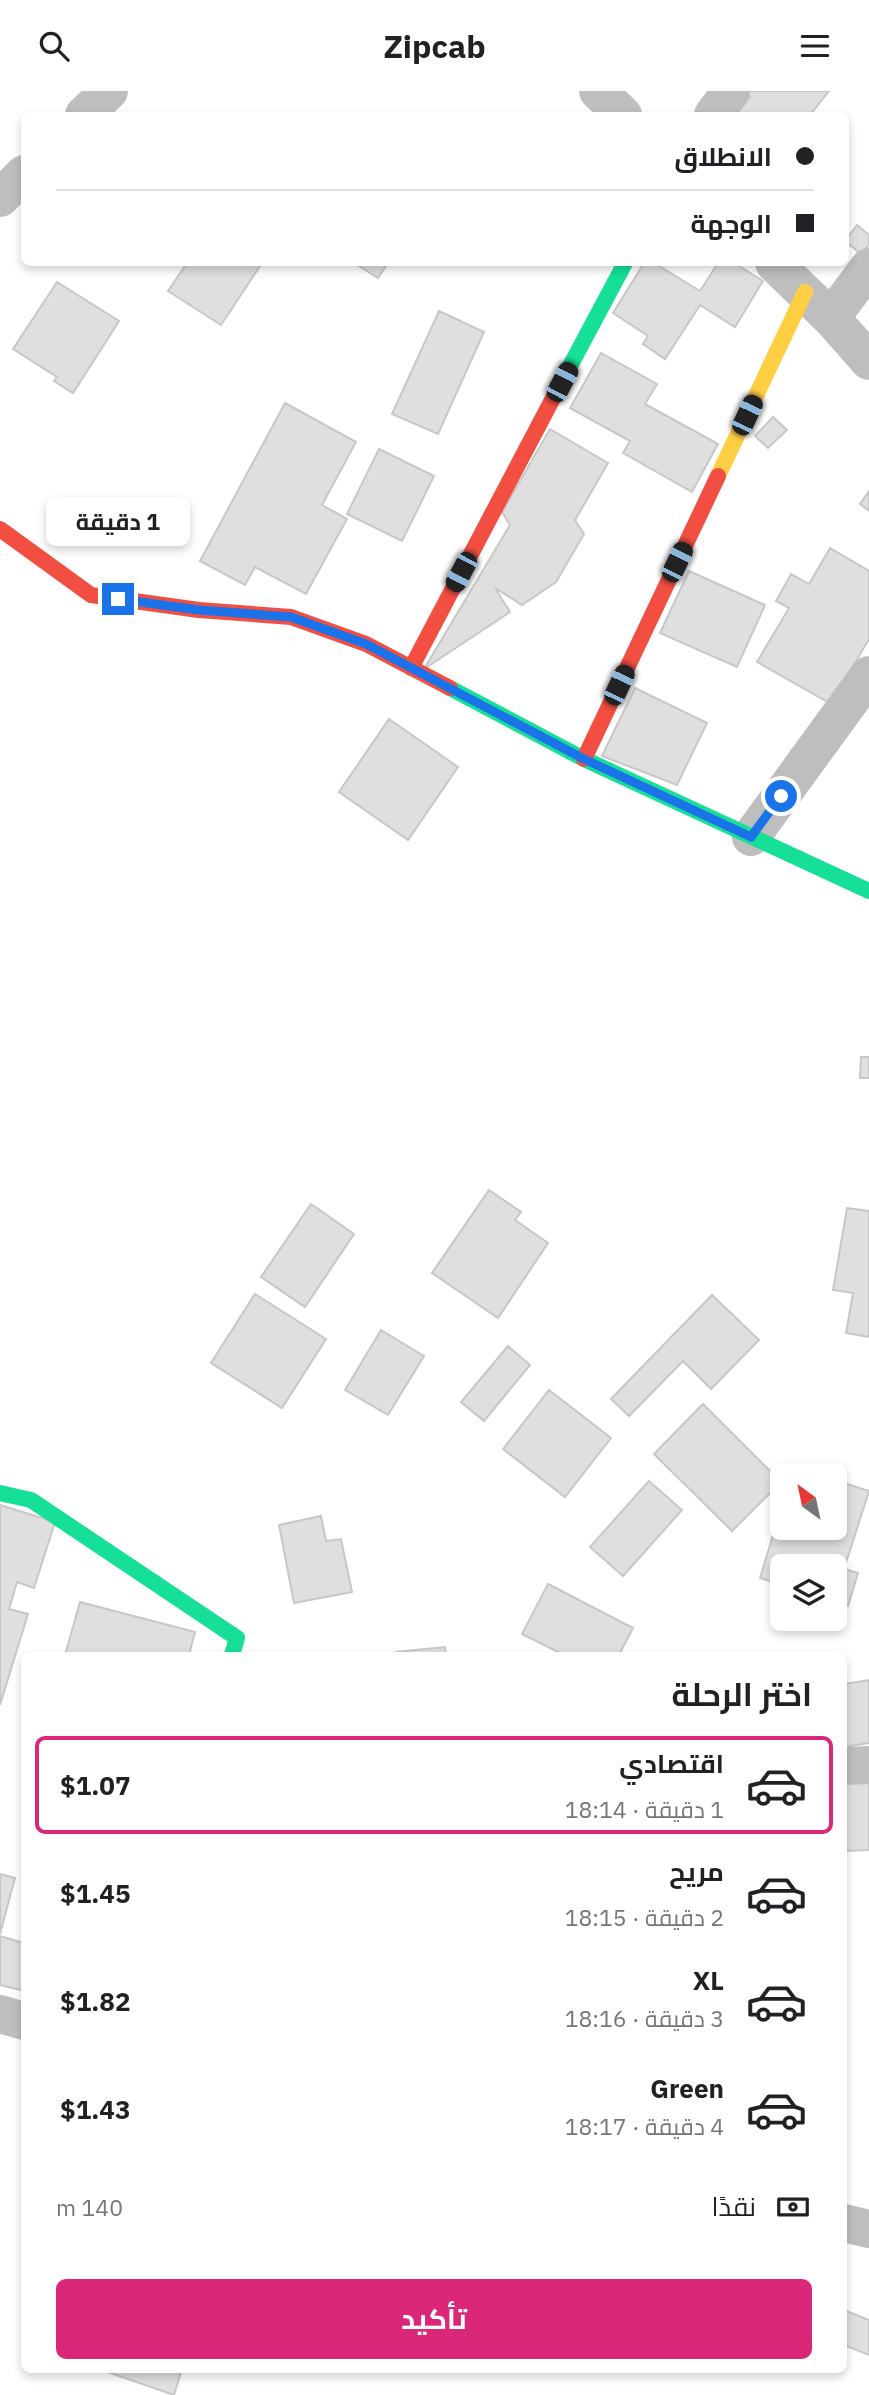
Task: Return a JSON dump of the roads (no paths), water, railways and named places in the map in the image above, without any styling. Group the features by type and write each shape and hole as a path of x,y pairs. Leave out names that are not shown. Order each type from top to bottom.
{"street":[{"path":"87,112 109,91"},
{"path":"598,91 620,112"},
{"path":"715,112 731,91"},
{"path":"0,198 21,177"},
{"path":"411,668 623,266"},
{"path":"777,266 818,305 869,361"},
{"path":"584,759 818,305 869,267"},
{"path":"0,529 92,595 199,610 291,617 366,644 584,759 869,891"},
{"path":"751,837 869,674"},
{"path":"0,1493 31,1500 237,1638 233,1652"},
{"path":"847,1766 869,1765"},
{"path":"0,2014 21,2020"},
{"path":"847,2224 869,2229"}]}
